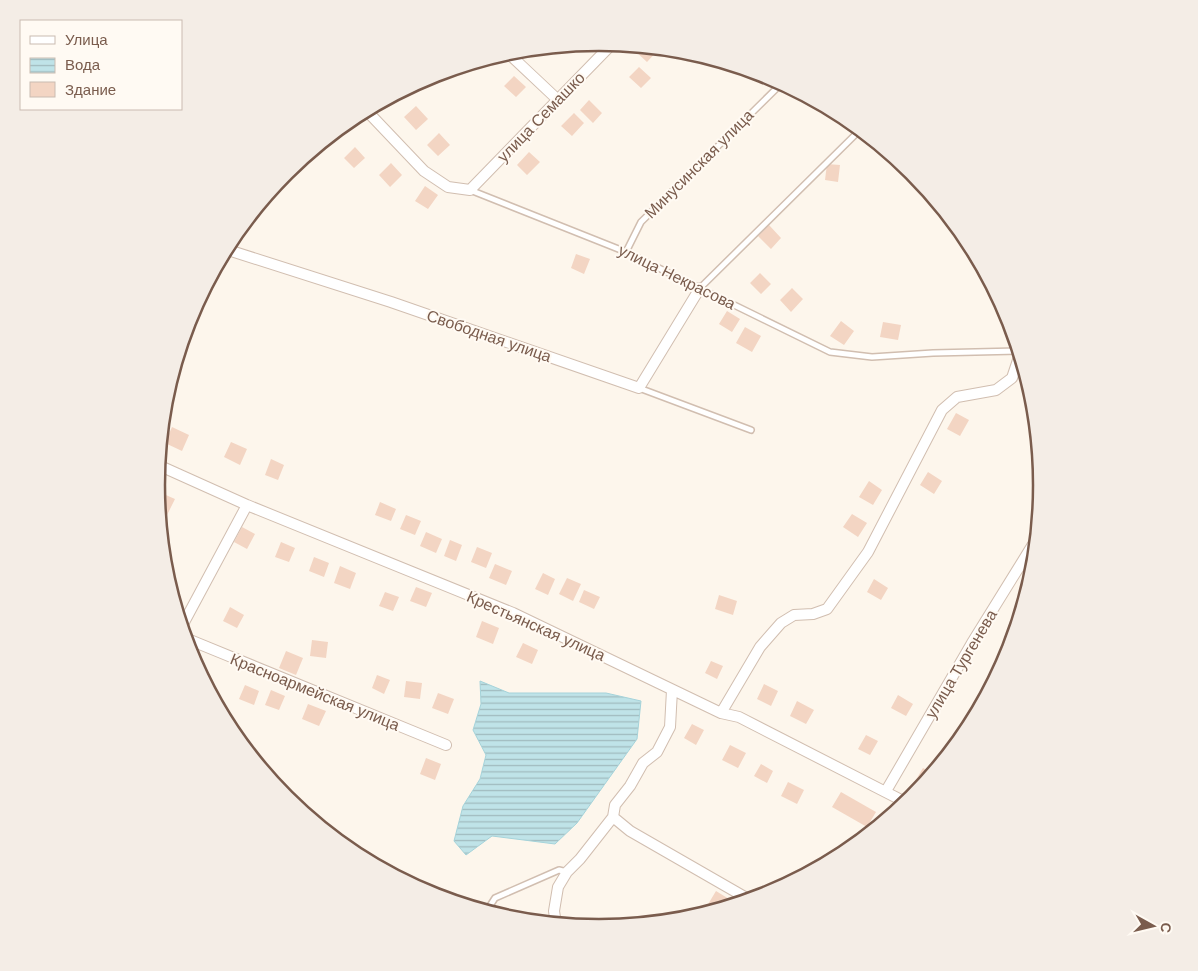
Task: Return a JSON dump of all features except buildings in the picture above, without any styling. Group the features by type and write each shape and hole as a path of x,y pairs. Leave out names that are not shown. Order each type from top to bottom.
{"street":[{"name":"улица Семашко","path":"470,190 605,51"},
{"path":"516,60 558,100"},
{"name":"улица Некрасова","path":"371,116 424,171 448,187 470,190"},
{"name":"Свободная улица","path":"233,252 391,302 639,388"},
{"path":"639,388 700,288"},
{"path":"720,713 760,647 781,623 794,615 813,614 827,609 868,552 942,410 957,397 996,390 1012,378 1016,365"},
{"name":"Крестьянская улица","path":"166,468 247,505 513,613 720,713 739,716 900,799"},
{"path":"186,619 247,505"},
{"name":"улица Тургенева","path":"886,791 972,643 1028,552"},
{"name":"Красноармейская улица","path":"194,642 446,745"},
{"path":"555,917 554,911 558,887 567,872 613,816 615,805 630,786 643,763 657,752 670,727 672,690"},
{"path":"613,816 630,831 742,896"}],"lane":[{"name":"Минусинская улица","path":"626,252 641,222 776,89"},
{"path":"700,288 855,135"},
{"name":"улица Некрасова","path":"470,190 626,252 830,352 872,357 934,353 1012,352"},
{"path":"639,388 751,430"},
{"path":"490,906 495,898 559,870 567,872"}],"water":[{"path":"480,681 509,693 606,693 641,701 637,739 577,823 555,844 492,836 466,855 454,841 463,806 480,779 486,755 473,730 481,704"}]}
